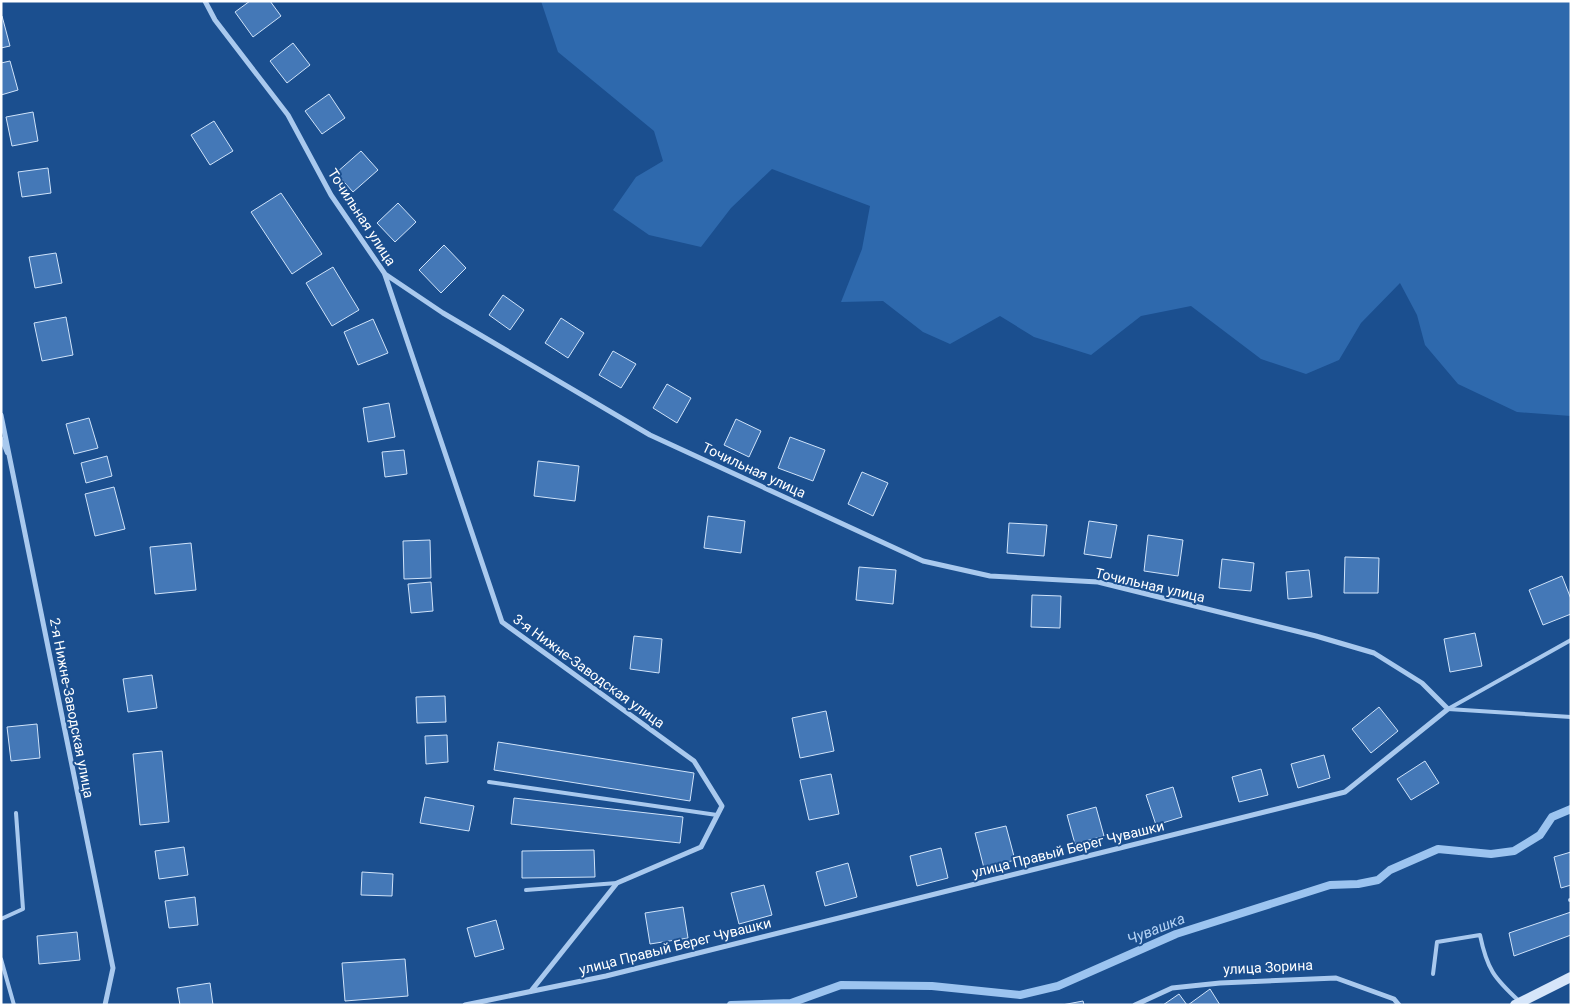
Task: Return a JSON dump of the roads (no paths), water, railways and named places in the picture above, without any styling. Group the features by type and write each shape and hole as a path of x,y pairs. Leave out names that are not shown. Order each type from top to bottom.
{"main road":[{"path":"1519,1004 1571,977"}],"street":[{"name":"Точильная улица","path":"204,1 216,20 288,115 331,195 385,274 443,313 650,435 923,561 990,576 1098,582 1316,636 1374,653 1422,683 1448,709"},
{"name":"3-я Нижне-Заводская улица","path":"385,274 502,622 694,761 722,806 717,815"},
{"name":"2-я Нижне-Заводская улица","path":"1,415 113,968 105,1005"},
{"name":"улица Правый Берег Чувашки","path":"465,1005 606,976 1345,792 1448,709"},
{"path":"530,991 616,883 701,847 717,815"},
{"name":"улица Зорина","path":"1135,1005 1172,988 1220,983 1336,978 1394,999 1399,1005"}],"lane":[{"path":"1,438 12,464"},
{"name":"улица Правый Берег Чувашки","path":"1448,709 1571,640"},
{"path":"1448,709 1571,717"},
{"path":"489,782 717,815"},
{"path":"1,919 23,909 16,813"},
{"path":"526,890 616,883"},
{"path":"1433,974 1437,942 1480,935 1484,954 1496,979 1519,1004"},
{"path":"1,959 14,1005"}],"waterway":[{"name":"Чувашка","path":"731,1005 791,1003 841,985 932,986 1020,995 1058,986 1176,934 1330,885 1358,884 1378,880 1390,870 1438,849 1491,854 1514,851 1540,835 1552,817 1571,809"}]}
